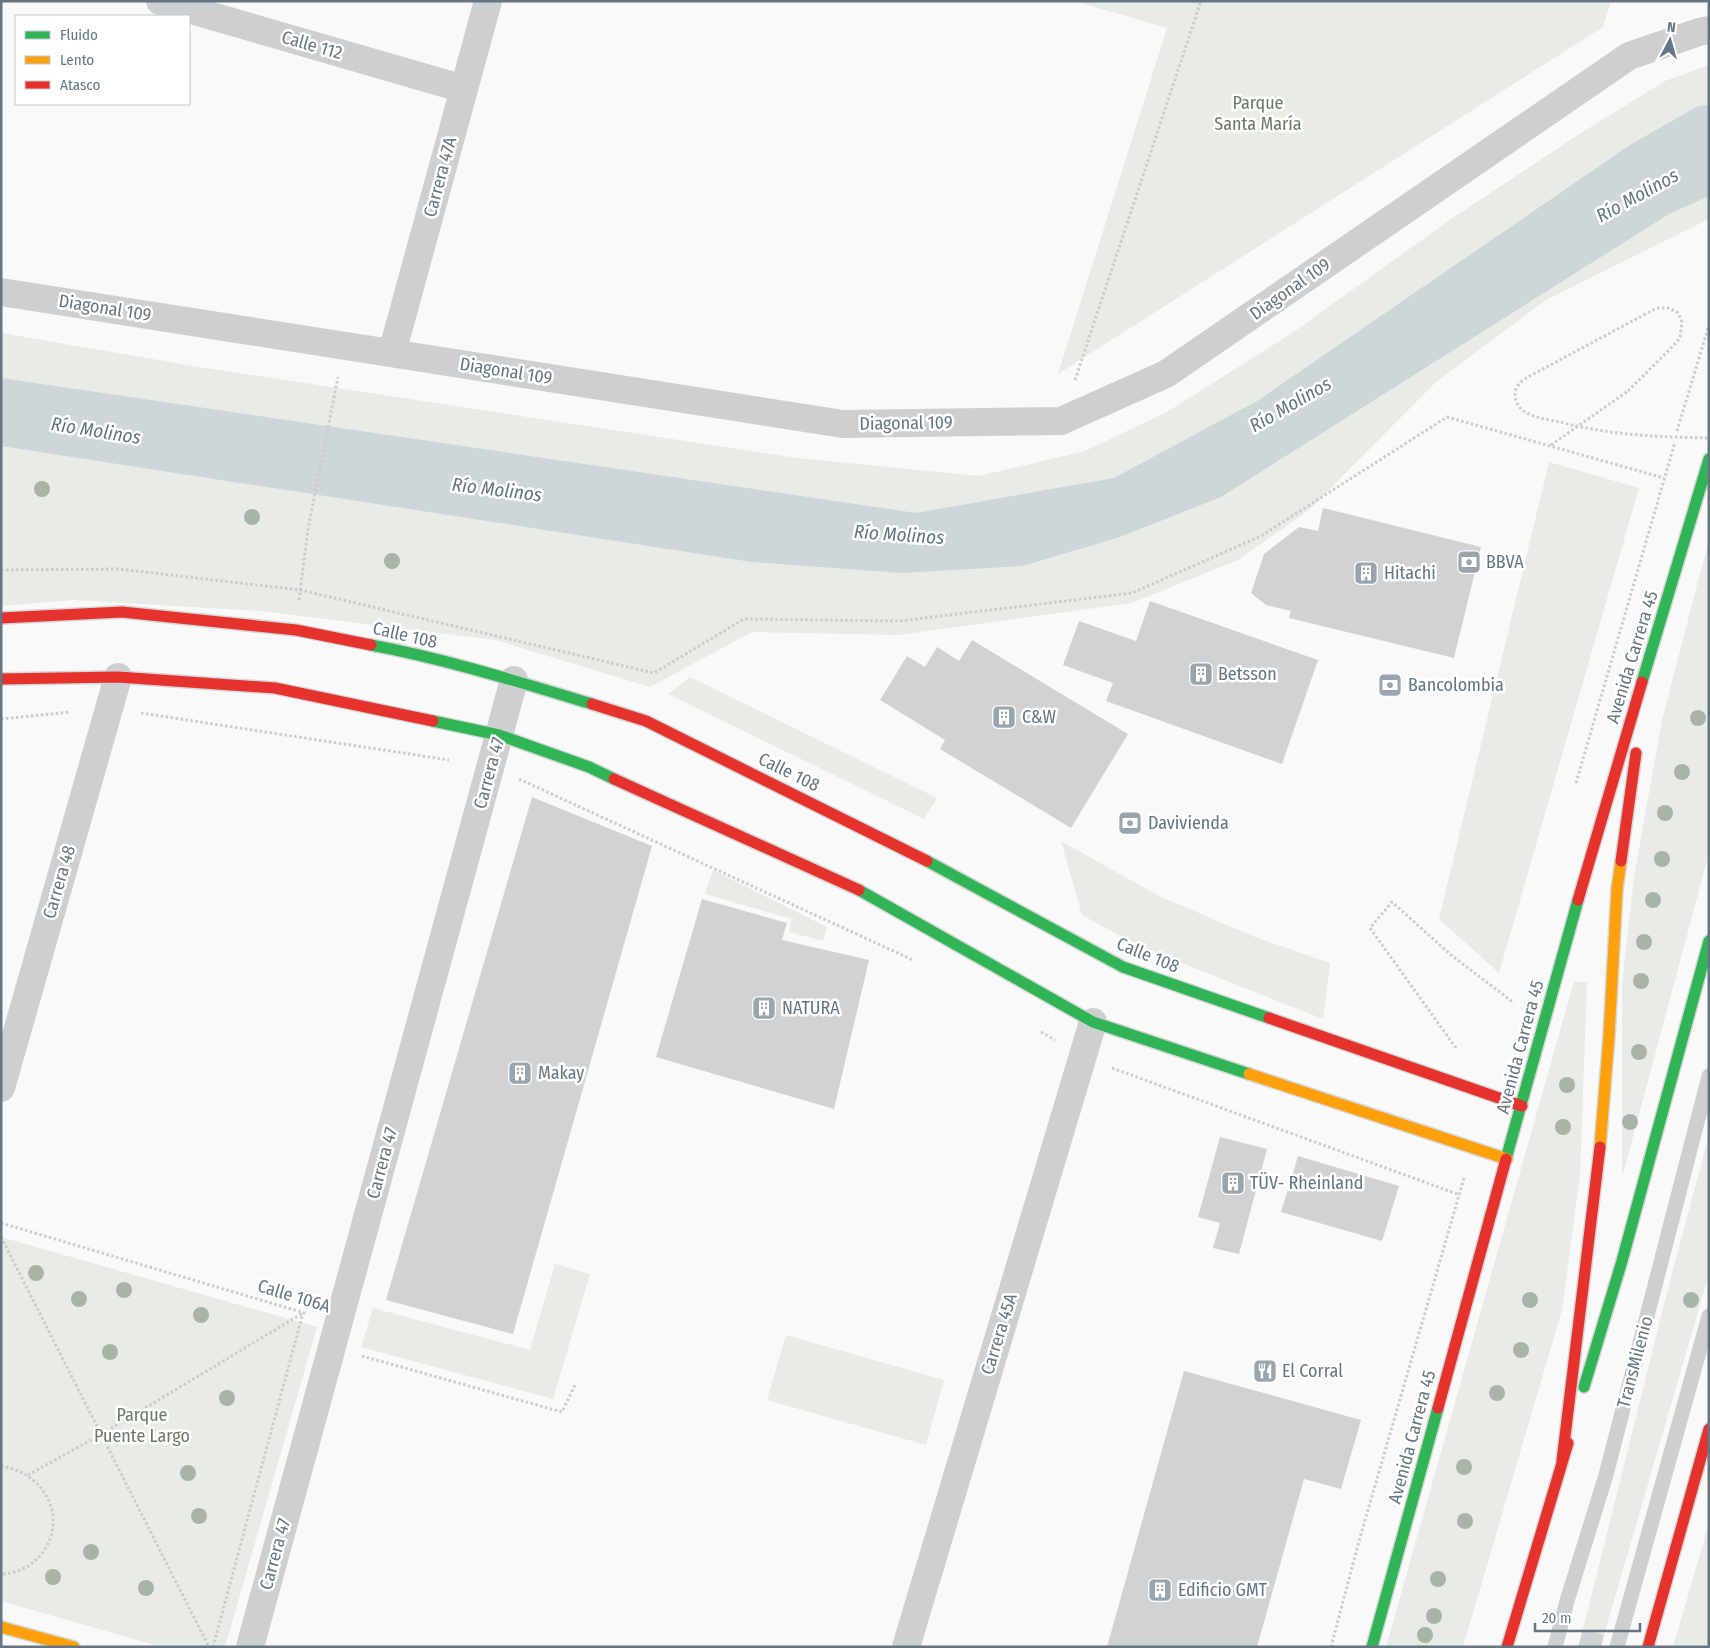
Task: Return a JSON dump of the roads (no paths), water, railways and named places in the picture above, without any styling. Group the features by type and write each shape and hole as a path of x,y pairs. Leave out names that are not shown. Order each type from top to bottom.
{"main road":[{"name":"Avenida Carrera 45","path":"1372,1647 1581,889 1709,459"},
{"name":"Calle 108","path":"1,618 122,612 296,630 398,650 514,680 646,721 917,855 1123,967 1522,1106"},
{"path":"1562,1461 1599,1156 1617,889 1648,662"},
{"path":"1,679 118,677 276,688 499,735 589,767 868,895 1093,1022 1507,1160"},
{"path":"1507,1647 1622,1261 1709,941"},
{"path":"1648,1647 1709,1429"},
{"path":"1,1627 74,1647"}],"street":[{"name":"Calle 112","path":"160,1 464,89"},
{"name":"Carrera 47A","path":"392,353 488,1"},
{"name":"Diagonal 109","path":"1,292 843,424 1061,421 1166,374 1629,56 1709,30"},
{"name":"Carrera 48","path":"1,1088 118,677"},
{"name":"Carrera 47","path":"250,1647 514,680"},
{"name":"Carrera 45A","path":"906,1647 1093,1022"}],"lane":[{"name":"TransMilenio","path":"1555,1647 1606,1474 1709,1076"},
{"path":"1618,1647 1709,1316"}],"water":[{"name":"Río Molinos","path":"1709,105 1709,196 1669,214 1221,497 1120,537 1023,566 902,573 752,562 1,446 1,378 916,513 1114,478 1257,401 1630,145 1698,106"}],"place":[{"name":"BBVA","path":"1469,562"},
{"name":"Hitachi","path":"1366,573"},
{"name":"Betsson","path":"1201,674"},
{"name":"Bancolombia","path":"1390,685"},
{"name":"C&W","path":"1004,717"},
{"name":"Davivienda","path":"1130,823"},
{"name":"NATURA","path":"764,1008"},
{"name":"Makay","path":"520,1073"},
{"name":"TÜV- Rheinland","path":"1233,1183"},
{"name":"El Corral","path":"1265,1371"},
{"name":"Edificio GMT","path":"1160,1590"}],"park label":[{"name":"Parque Santa María","path":"1258,113"},
{"name":"Parque Puente Largo","path":"142,1425"}]}
